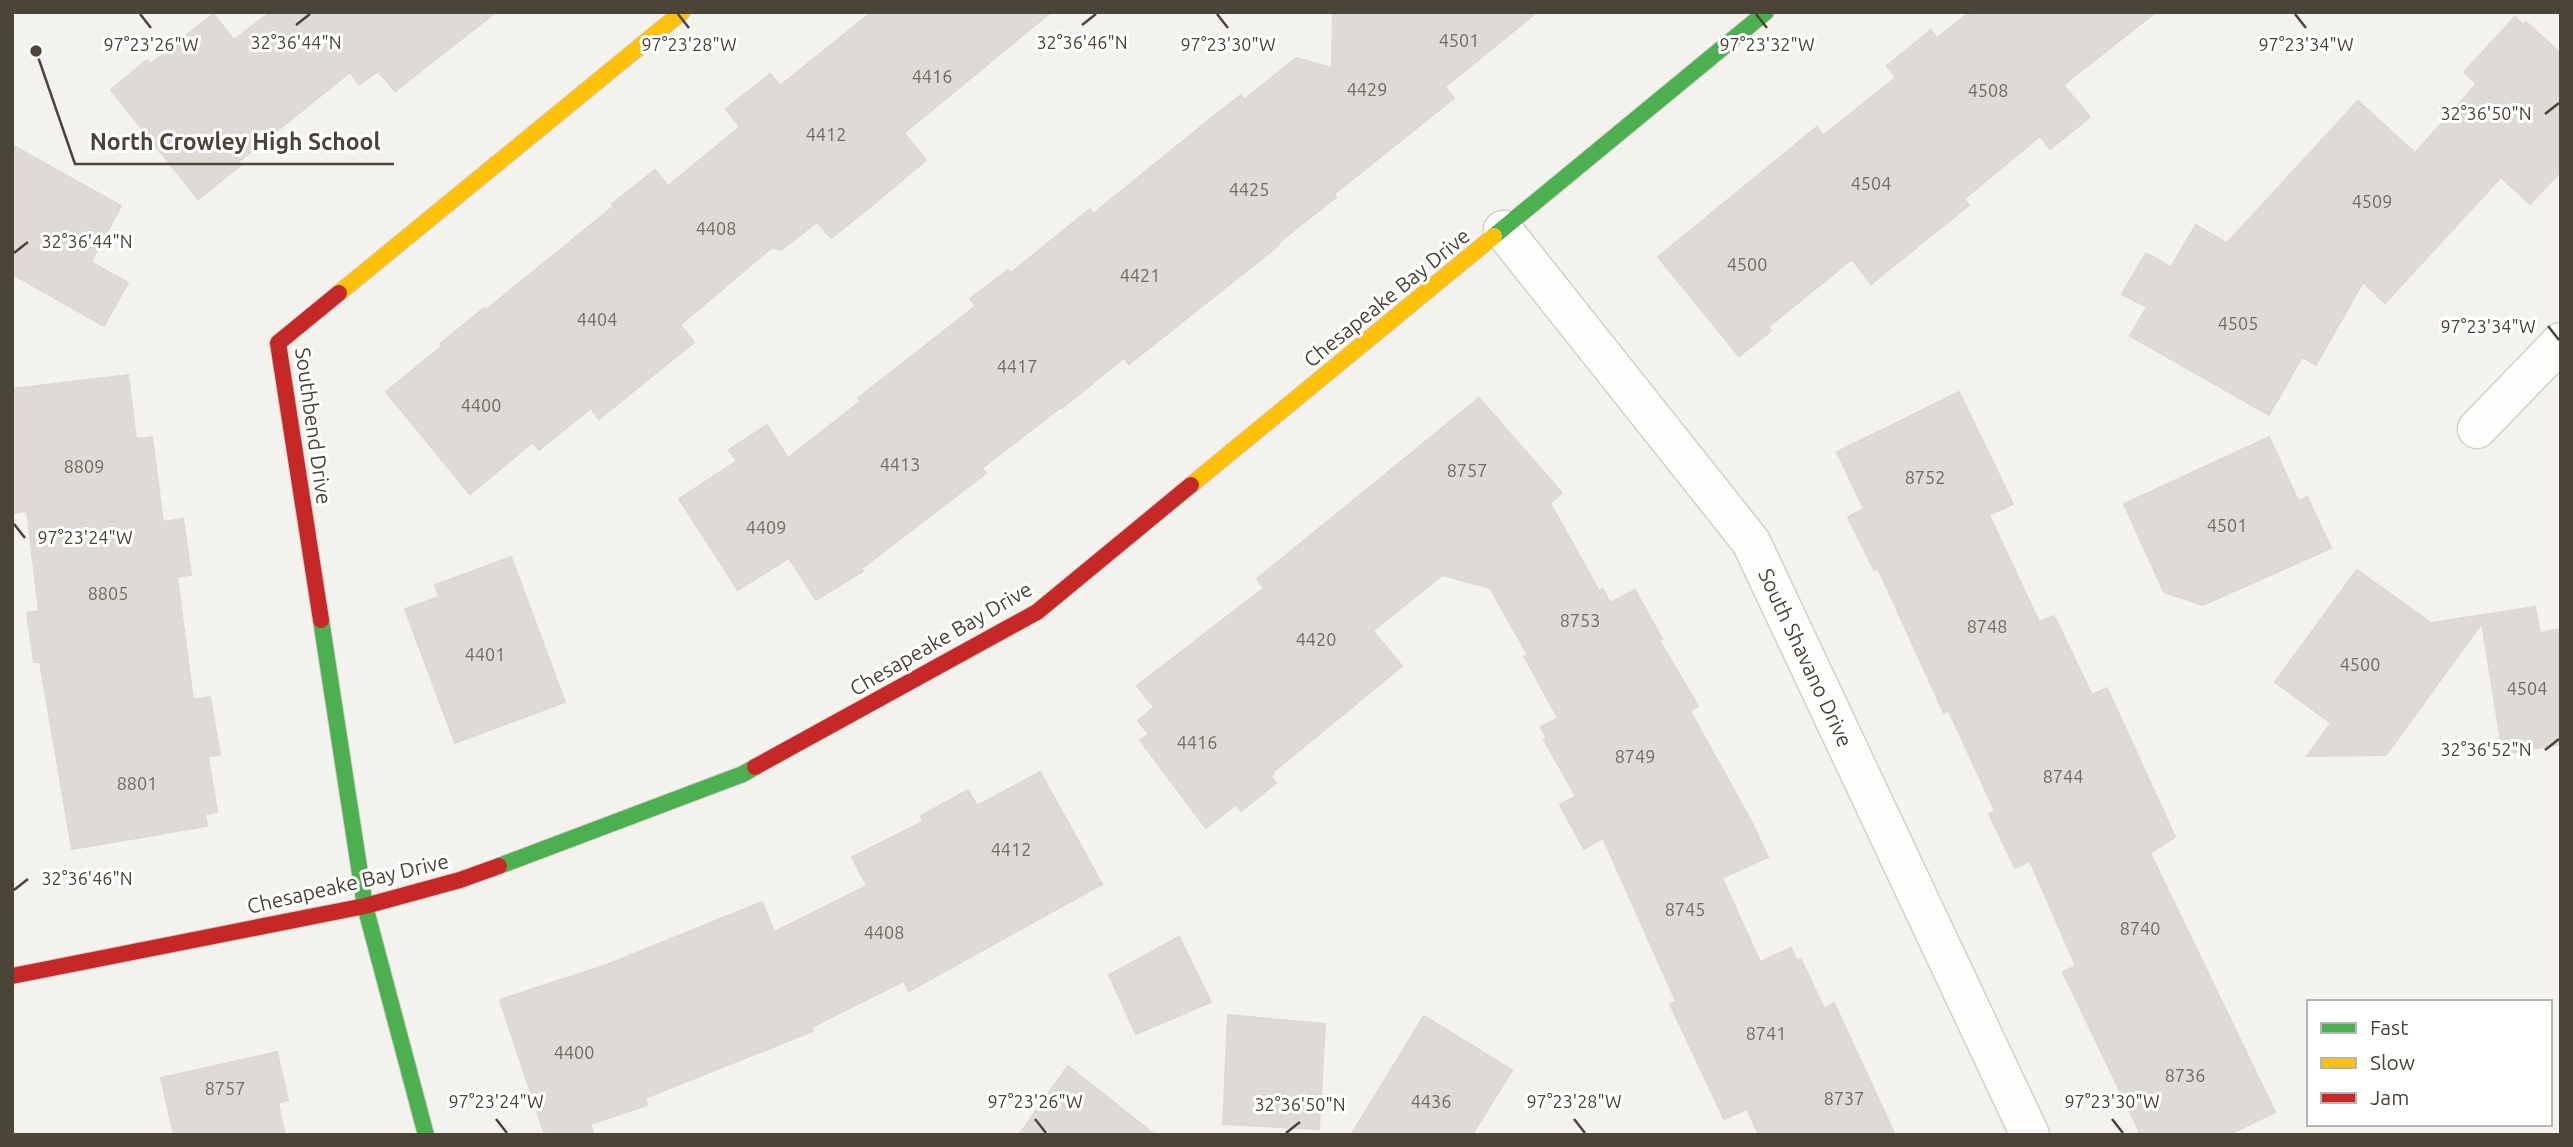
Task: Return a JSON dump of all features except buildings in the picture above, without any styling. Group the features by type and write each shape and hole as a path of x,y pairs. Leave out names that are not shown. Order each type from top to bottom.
{"street":[{"name":"Southbend Drive","path":"365,906 278,343 682,12"},
{"name":"Chesapeake Bay Drive","path":"12,976 365,906 460,880 743,774 1037,612 1766,12"},
{"name":"South Shavano Drive","path":"1503,230 1751,542 2030,1135"},
{"path":"2477,429 2561,342"},
{"path":"365,906 426,1135"}],"traffic: fast":[{"path":"1494,236 1766,12"},
{"path":"321,620 365,906 426,1135"},
{"path":"499,866 743,774 755,767"}],"traffic: slow":[{"path":"339,293 682,12"},
{"path":"1191,485 1494,236"}],"traffic: jam":[{"path":"321,620 278,343 339,293"},
{"path":"755,767 1037,612 1191,485"},
{"path":"12,976 365,906 460,880 499,866"}],"place":[{"name":"North Crowley High School","path":"36,51"}]}
